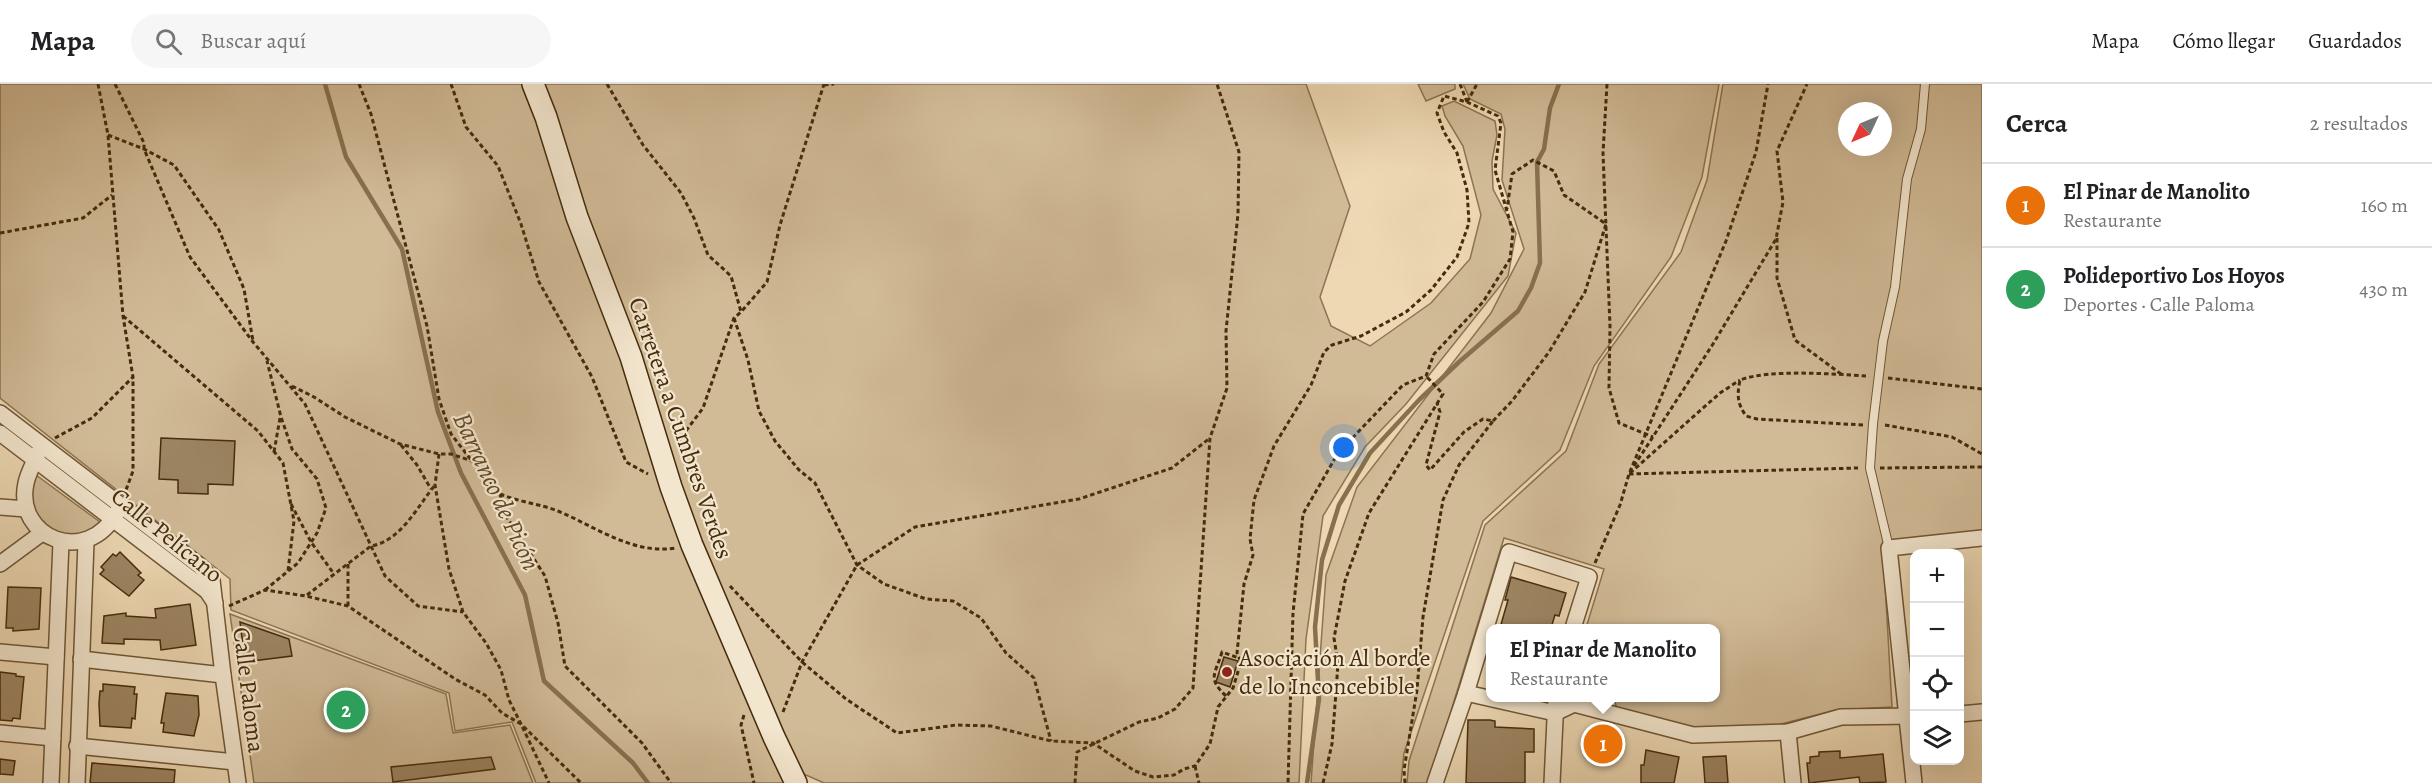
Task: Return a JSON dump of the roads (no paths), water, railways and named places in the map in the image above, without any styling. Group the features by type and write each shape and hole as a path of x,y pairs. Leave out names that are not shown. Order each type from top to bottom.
{"street":[{"name":"Carretera a Cumbres Verdes","path":"533,84 546,117 577,217 631,357 671,487 692,545 774,737 797,783"},
{"name":"Calle Pelícano","path":"0,413 200,566 212,580 216,607"},
{"name":"Calle Pelícano","path":"0,433 207,591 216,607"},
{"path":"42,446 25,484 26,509 42,533 61,542 86,542 100,534 113,520 121,505"},
{"path":"0,507 26,509"},
{"path":"0,564 42,533"},
{"path":"1910,711 1889,548 1982,538"},
{"path":"51,783 61,542"},
{"path":"77,783 86,542"},
{"path":"1487,624 1509,552 1589,576 1574,624"},
{"name":"Calle Paloma","path":"216,607 238,783"},
{"path":"1435,783 1486,627"},
{"path":"0,652 56,657"},
{"path":"81,659 223,675"},
{"path":"1466,693 1486,696"},
{"path":"1533,702 1555,705 1574,704 1693,735 1788,732 1841,717 1910,717"},
{"path":"1552,783 1555,705"},
{"path":"1964,714 1982,712"},
{"path":"1788,732 1793,783"},
{"path":"0,734 53,738"},
{"path":"77,746 235,762"},
{"path":"1913,765 1914,783"}],"lane":[{"path":"1889,548 1870,468 1873,424 1883,341 1895,287 1907,179 1921,129 1925,84"}],"waterway":[{"name":"Barranco de Picón","path":"325,84 346,157 402,249 438,412 461,473 525,595 544,681 633,763 648,783"},
{"path":"1307,783 1319,699 1315,627 1322,560 1339,505 1370,453 1419,400 1518,311 1531,288 1540,263 1537,162 1544,149 1550,108 1559,84"}],"place":[{"name":"Asociación Al borde de lo Inconcebible","path":"1227,672"},
{"name":"Polideportivo Los Hoyos","path":"346,710"},
{"name":"El Pinar de Manolito","path":"1603,744"}]}
